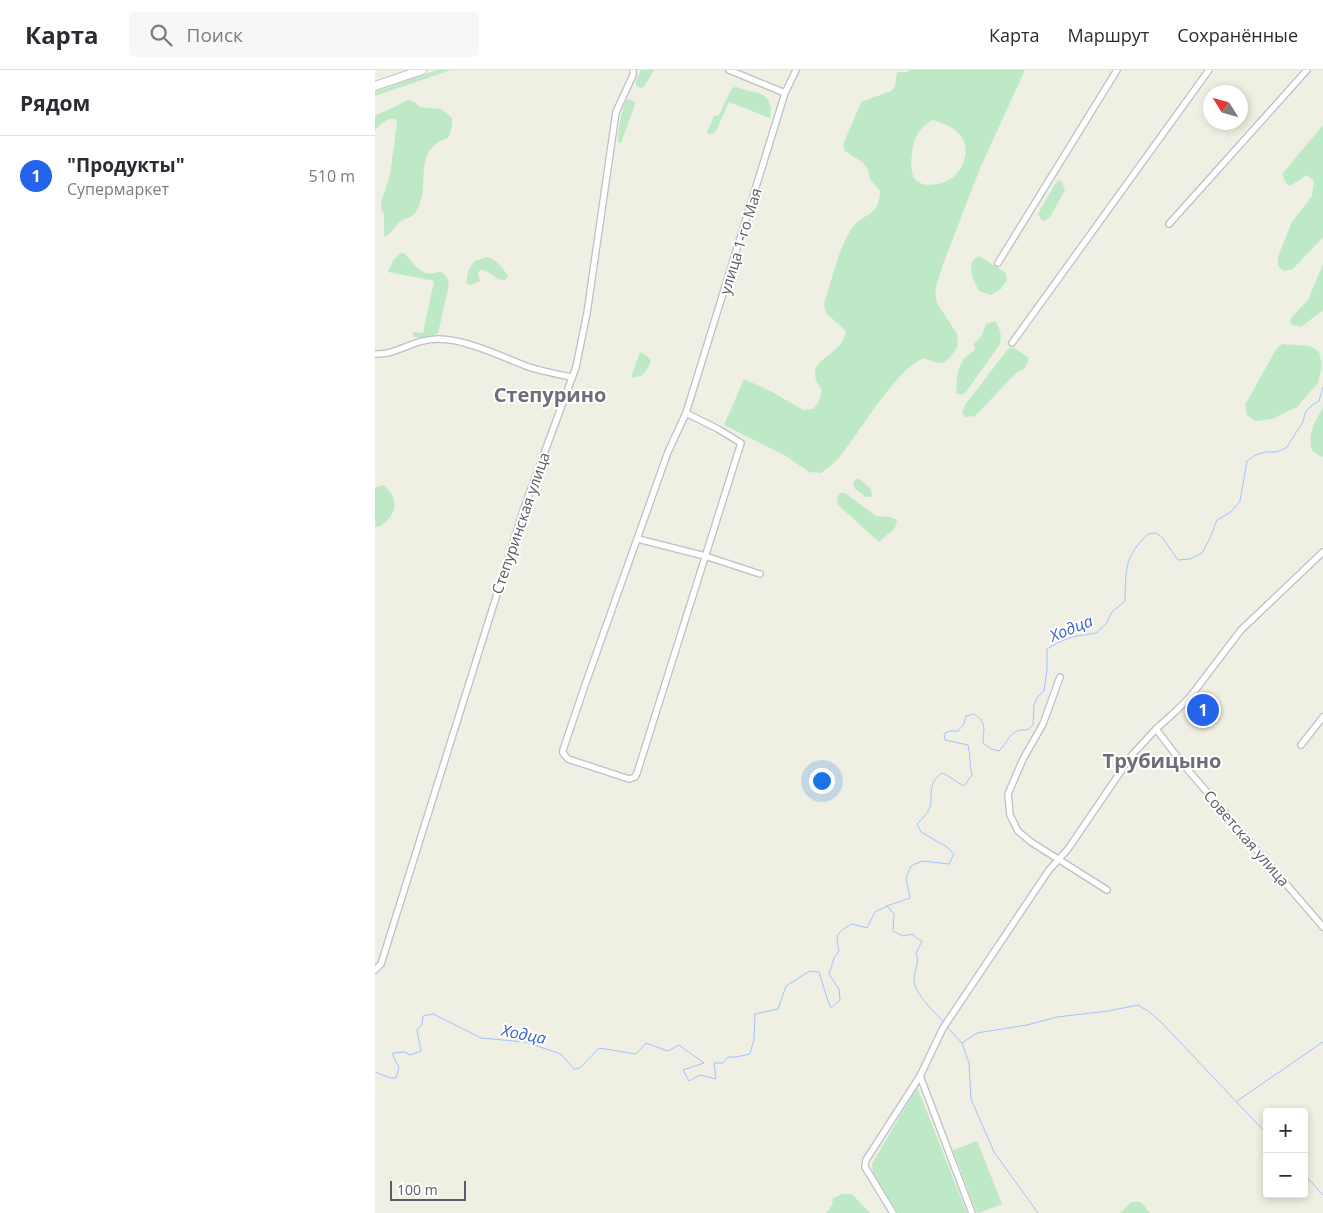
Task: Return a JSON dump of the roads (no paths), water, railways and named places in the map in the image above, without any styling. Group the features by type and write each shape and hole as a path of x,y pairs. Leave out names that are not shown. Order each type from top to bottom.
{"street":[{"path":"375,86 422,70"},
{"name":"Степуринская улица","path":"375,970 381,964 524,508 575,367 587,313 616,112 633,75 633,70"},
{"path":"729,70 785,93"},
{"name":"улица 1-го Мая","path":"705,556 635,777 629,779 568,759 563,753 584,688 668,452 686,413 785,93 796,70"},
{"path":"998,263 1117,70"},
{"path":"1011,343 1209,70"},
{"path":"1169,224 1307,70"},
{"path":"375,354 392,353 413,343 439,339 485,349 529,367 571,377"},
{"path":"686,413 718,429 741,444 705,556"},
{"path":"638,539 705,556 760,574"},
{"path":"893,1213 871,1179 865,1167 865,1160 920,1076 943,1028 1049,870 1069,849 1132,755 1156,728 1190,697 1241,630 1323,552"},
{"path":"1060,677 1043,724 1023,760 1008,794 1010,815 1018,831 1031,842 1107,890"},
{"path":"1301,745 1323,717"},
{"name":"Советская улица","path":"1156,728 1182,763 1323,927"},
{"path":"920,1076 972,1213"}],"waterway":[{"name":"Ходца","path":"375,1072 396,1078 399,1067 393,1053 405,1052 410,1055 421,1051 417,1030 422,1024 423,1016 433,1014 481,1038 525,1042 561,1054 574,1069 580,1068 599,1048 636,1054 646,1043 668,1051 679,1045 704,1063 683,1070 689,1081 700,1075 716,1079 714,1063 723,1063 728,1057 750,1054 754,1039 755,1014 778,1009 786,986 810,971 819,972 831,1008 840,1000 839,989 829,974 834,958 839,951 838,934 852,924 867,928 875,912 910,898 906,878 911,866 922,861 949,864 954,854 947,847 921,832 917,824 930,807 931,789 937,777 942,773 964,786 972,775 968,745 945,740 944,734 949,731 958,731 964,724 966,716 974,714 983,724 983,743 991,749 999,751 1013,733 1027,730 1033,725 1034,705 1037,698 1044,691 1047,649 1072,637 1096,633 1106,624 1112,612 1125,601 1126,572 1130,557 1148,534 1156,533 1162,537 1178,560 1190,559 1202,553 1217,520 1231,512 1240,501 1247,461 1255,455 1276,452 1286,448 1303,422 1305,413 1319,401 1323,387"},
{"path":"887,906 894,914 893,931 903,936 913,934 922,941 916,953 915,986 944,1022"},
{"path":"962,1043 977,1033 1027,1025 1057,1017 1108,1011 1138,1005 1160,1021 1263,1130"},
{"path":"947,1027 962,1043 969,1063 971,1099 994,1152 1038,1213"},
{"path":"1237,1101 1323,1042"},
{"path":"1308,1178 1323,1195"}],"place":[{"name":"\"Продукты\"","path":"1203,710"}],"district":[{"name":"Степурино","path":"550,394"},
{"name":"Трубицыно","path":"1162,760"}]}
